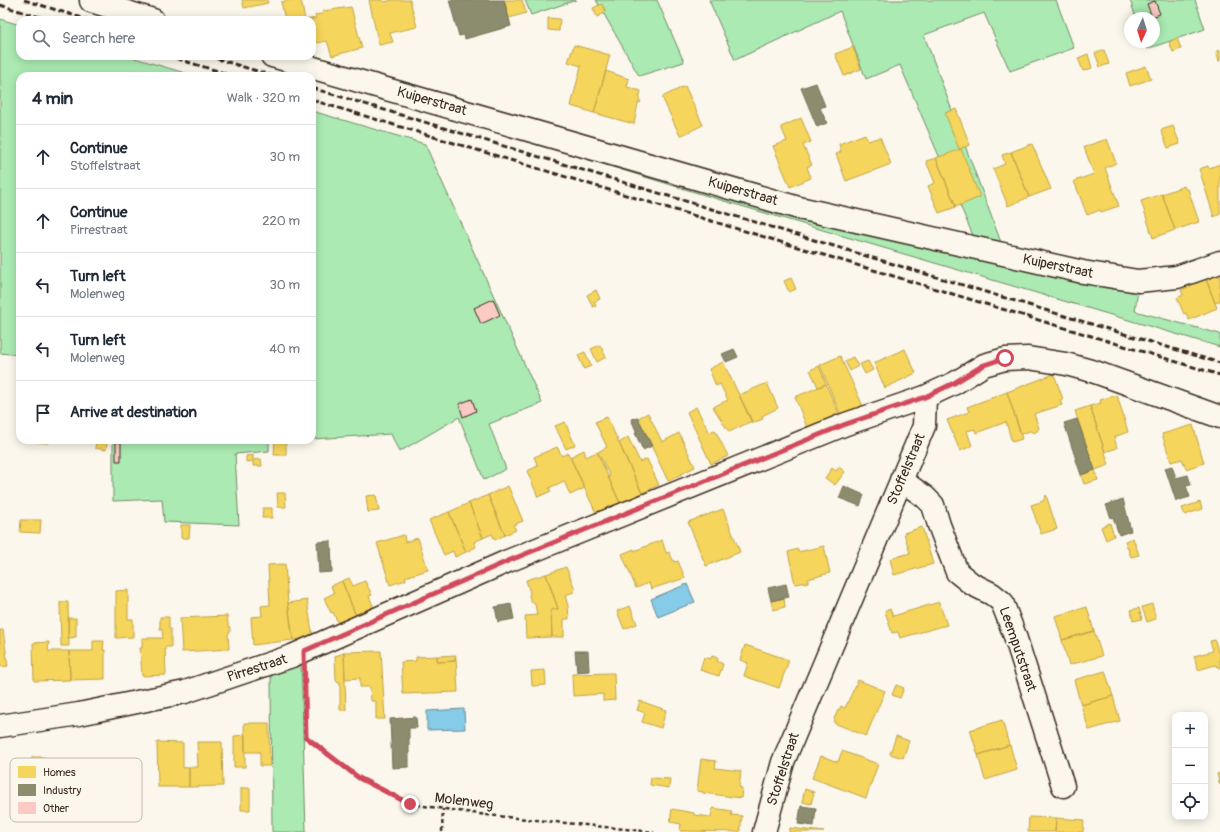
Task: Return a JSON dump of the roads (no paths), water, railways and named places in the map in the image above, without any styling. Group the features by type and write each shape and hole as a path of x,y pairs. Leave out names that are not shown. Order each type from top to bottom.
{"street":[{"path":"91,1 140,16"},
{"name":"Kuiperstraat","path":"286,60 799,208 1084,272 1138,281 1177,276 1220,262"},
{"path":"925,397 954,383 984,365 1005,358 1028,358 1066,364 1094,372 1220,418"},
{"name":"Stoffelstraat","path":"764,832 783,762 924,426 925,397"},
{"name":"Pirrestraat","path":"0,726 78,714 185,692 304,651 516,558 846,424 925,397"},
{"name":"Leemputstraat","path":"901,480 925,497 933,505 938,525 957,572 972,584 992,594 1002,602 1015,636 1062,786"}],"water":[{"path":"687,584 695,602 658,617 651,599"},
{"path":"464,709 465,729 427,730 427,711"}],"railway":[{"path":"24,0 76,16"},
{"path":"0,5 36,16"},
{"path":"181,60 221,72"},
{"path":"221,60 260,72"},
{"path":"316,89 1220,363"},
{"path":"316,101 1220,375"}]}
